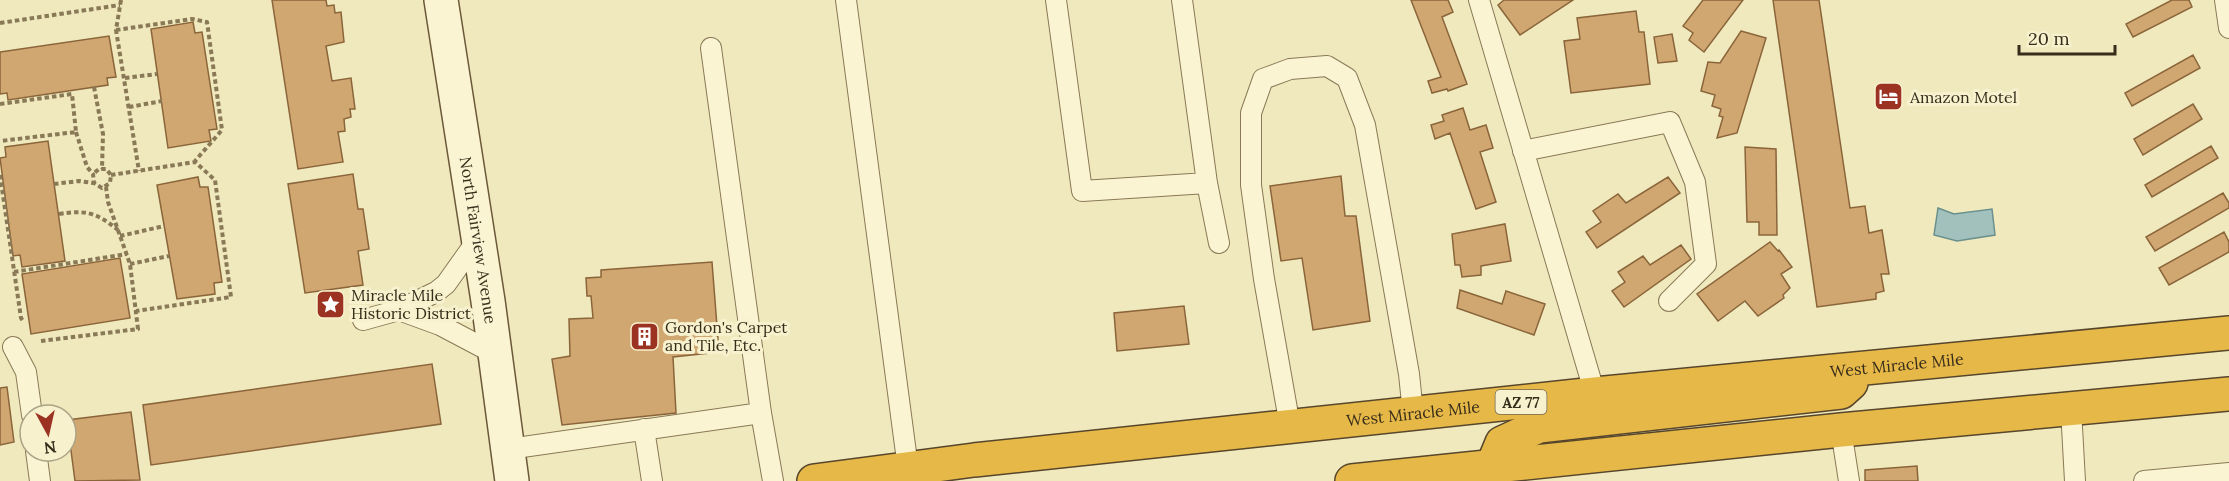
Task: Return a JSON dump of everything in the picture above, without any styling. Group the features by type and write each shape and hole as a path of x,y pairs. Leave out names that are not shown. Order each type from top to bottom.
{"highway":[{"name":"West Miracle Mile","path":"814,481 908,468 1413,413 1871,366 2229,333"},
{"path":"1486,472 1502,443 1539,426 1841,392 1871,366"},
{"path":"1352,481 1486,472 1841,430 2229,394"}],"street":[{"name":"North Fairview Avenue","path":"441,0 513,481"}],"lane":[{"path":"846,0 908,468"},
{"path":"1056,0 1082,191 1206,183"},
{"path":"1182,0 1206,183 1219,243"},
{"path":"1479,0 1595,394"},
{"path":"2225,0 2229,27"},
{"path":"711,48 772,481"},
{"path":"1290,426 1251,185 1251,113 1263,79 1290,69 1327,66 1347,78 1365,125 1409,374 1413,413"},
{"path":"1523,151 1670,122 1695,182 1706,264 1669,301"},
{"path":"363,320 399,310 436,292 446,284 478,239"},
{"path":"399,310 440,325 495,354"},
{"path":"13,347 26,372 30,403"},
{"path":"2071,409 2075,481"},
{"path":"508,449 761,413"},
{"path":"644,429 652,481"},
{"path":"1841,430 1849,481"},
{"path":"38,463 40,481"},
{"path":"2144,481 2229,473"}],"path":[{"path":"0,23 121,3 116,30 139,171"},
{"path":"111,175 195,162 222,130 207,22 192,19 116,30"},
{"path":"125,78 157,74"},
{"path":"94,87 103,134 102,169"},
{"path":"0,104 72,93 76,132 87,167 93,174 94,183"},
{"path":"129,107 162,101"},
{"path":"0,141 76,132"},
{"path":"136,311 231,297 215,180 195,162"},
{"path":"93,174 102,169"},
{"path":"102,169 111,175"},
{"path":"0,175 21,318 26,326"},
{"path":"54,184 79,181 106,187 110,183 111,175"},
{"path":"37,338 42,342 138,329 130,264 108,202 106,187"},
{"path":"58,214 82,211 106,220 119,233"},
{"path":"119,233 164,226"},
{"path":"14,272 127,254"},
{"path":"130,264 169,256"}],"water":[{"path":"1938,208 1954,214 1992,209 1995,235 1957,241 1934,235"}],"building":[{"path":"272,0 326,0 327,6 334,5 335,13 341,12 344,42 326,46 332,81 351,78 355,109 350,109 351,117 344,119 345,131 338,132 343,162 298,169"},
{"path":"1411,0 1448,0 1453,12 1442,17 1467,84 1448,91 1447,89 1432,93 1428,81 1441,77"},
{"path":"1504,0 1573,0 1520,35 1498,5"},
{"path":"1703,0 1743,0 1704,52 1689,40 1693,33 1683,26"},
{"path":"1773,0 1819,0 1850,208 1865,206 1869,233 1882,230 1889,274 1881,274 1884,291 1876,293 1876,299 1817,307"},
{"path":"2172,0 2189,0 2192,7 2133,37 2126,24"},
{"path":"1636,11 1639,32 1644,32 1650,84 1571,93 1564,41 1580,39 1577,18"},
{"path":"193,22 195,33 202,32 217,129 209,130 211,141 168,148 151,29"},
{"path":"1741,31 1766,38 1737,133 1717,138 1723,117 1719,116 1721,109 1712,106 1715,95 1701,91 1708,62 1720,63"},
{"path":"1672,34 1677,61 1658,63 1654,37"},
{"path":"109,36 116,77 107,78 108,85 8,100 7,93 0,94 0,52"},
{"path":"2193,55 2200,68 2132,106 2125,93"},
{"path":"2193,104 2202,119 2143,155 2134,139"},
{"path":"1463,108 1470,130 1486,125 1493,148 1480,152 1496,202 1476,209 1450,133 1435,139 1431,125 1444,121 1442,115"},
{"path":"48,141 65,261 22,267 20,255 13,256 0,158 6,157 5,147"},
{"path":"2211,146 2218,158 2152,197 2145,185"},
{"path":"1745,147 1776,149 1777,235 1759,235 1759,222 1747,222"},
{"path":"353,174 358,209 363,209 369,249 358,251 363,285 305,293 288,184"},
{"path":"1341,176 1345,216 1356,216 1370,321 1313,330 1302,258 1281,261 1270,186"},
{"path":"198,177 200,187 208,187 222,282 214,283 215,294 177,299 157,185"},
{"path":"1668,177 1680,193 1597,248 1586,232 1601,222 1593,211 1618,194 1626,203"},
{"path":"2223,193 2229,203 2229,208 2155,251 2146,237"},
{"path":"1505,224 1511,261 1481,266 1481,275 1462,277 1460,265 1455,265 1452,234"},
{"path":"2224,232 2229,242 2229,252 2169,285 2159,268"},
{"path":"1770,242 1792,267 1781,274 1790,288 1783,295 1784,298 1758,316 1745,301 1718,321 1697,294"},
{"path":"1681,245 1691,259 1624,307 1612,291 1625,282 1618,272 1643,256 1650,265"},
{"path":"120,258 130,318 31,334 22,274"},
{"name":"Gordon's Carpet and Tile, Etc.","path":"712,262 719,352 673,357 676,413 562,425 552,359 570,356 569,319 593,318 591,296 587,296 586,278 601,277 601,270"},
{"path":"1460,290 1502,304 1506,291 1545,304 1534,335 1457,308"},
{"path":"1184,306 1189,344 1117,351 1114,313"},
{"path":"432,364 441,424 151,465 143,405"},
{"path":"7,387 14,442 0,445 0,388"},
{"path":"131,412 140,480 75,481 73,463 78,463 78,419"},
{"path":"1917,466 1918,481 1865,481 1865,470"}],"place":[{"name":"Amazon Motel","path":"1889,97"},
{"name":"Miracle Mile Historic District","path":"330,304"},
{"name":"Gordon's Carpet and Tile, Etc.","path":"644,336"}]}
